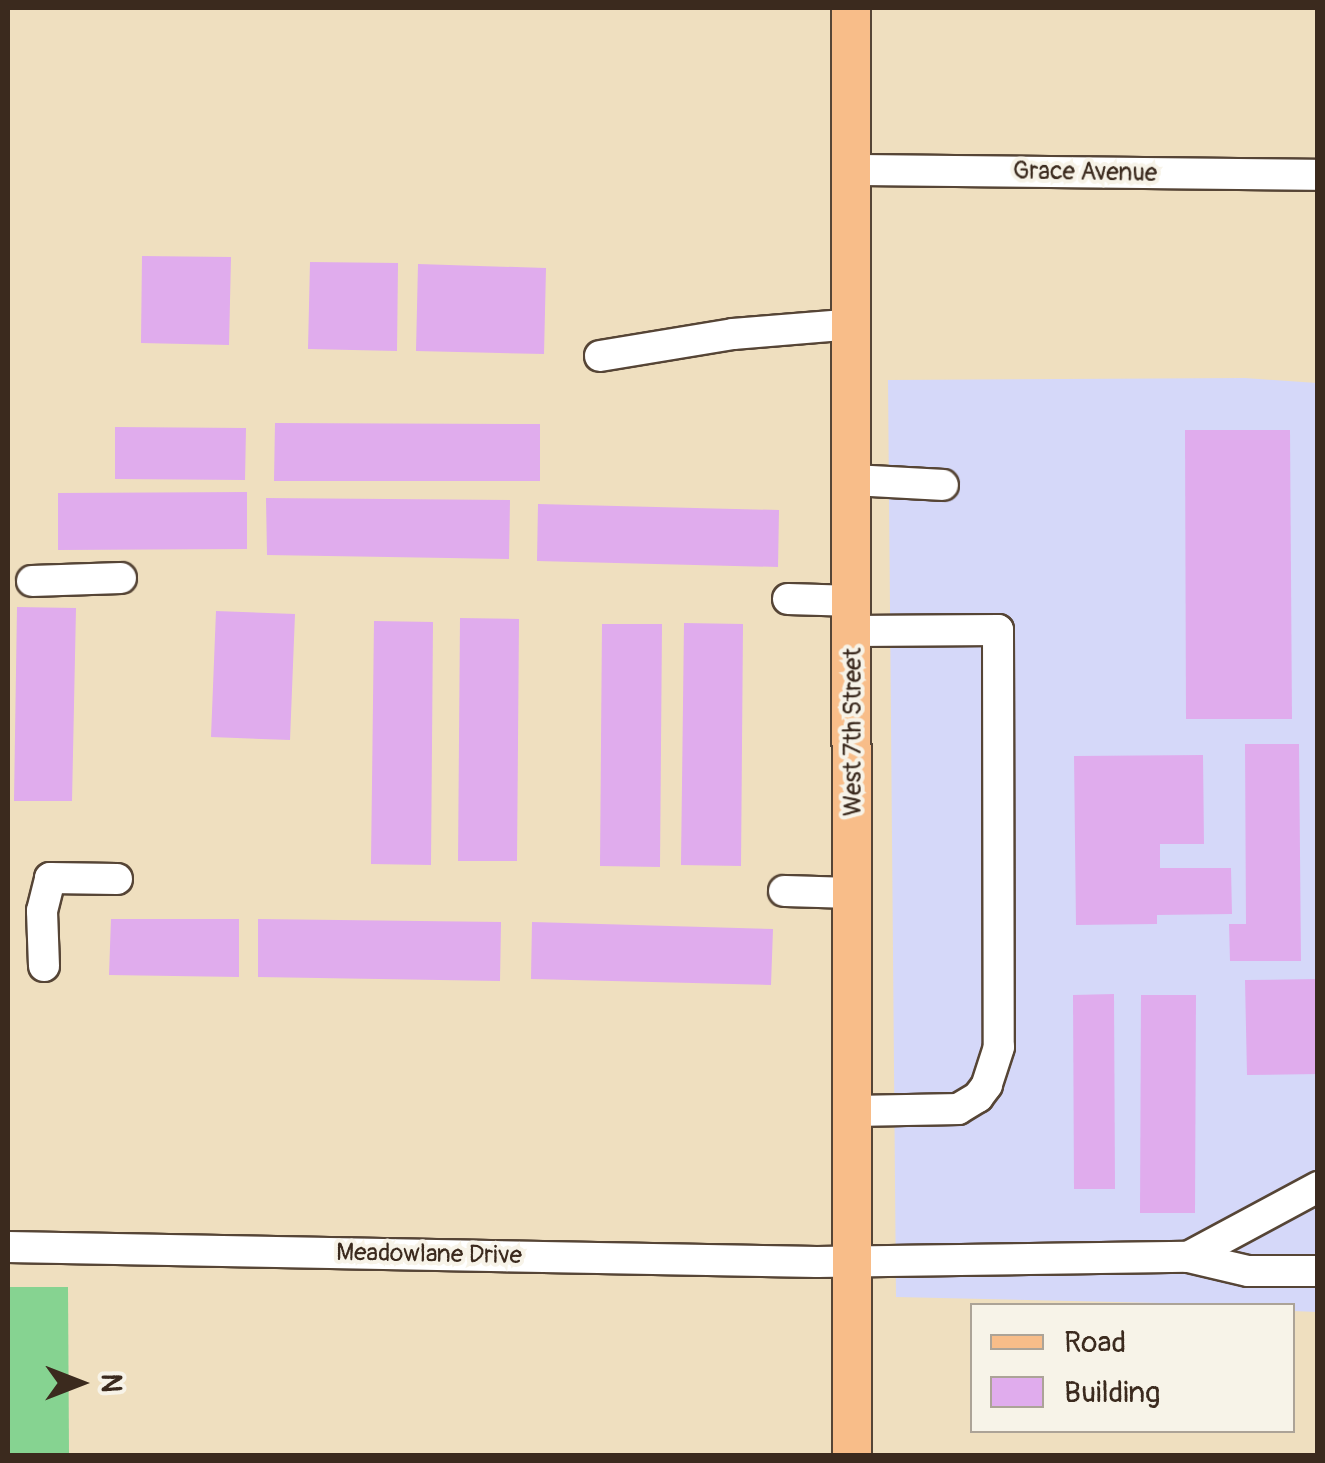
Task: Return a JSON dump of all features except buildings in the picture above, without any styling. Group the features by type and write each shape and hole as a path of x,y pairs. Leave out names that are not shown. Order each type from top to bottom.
{"main road":[{"name":"West 7th Street","path":"851,8 852,1456"}],"street":[{"name":"Grace Avenue","path":"852,170 1318,175"},
{"path":"600,356 733,334 854,324"},
{"path":"854,480 943,485"},
{"path":"32,581 120,578"},
{"path":"788,598 854,616 998,630 997,1060 978,1097 948,1112 854,1110"},
{"path":"44,966 42,911 50,878 116,879"},
{"path":"784,891 853,892"},
{"path":"1188,1257 1318,1187"},
{"name":"Meadowlane Drive","path":"8,1248 850,1262 1188,1257"},
{"path":"1188,1257 1248,1271 1318,1271"}],"shaded area":[{"path":"1245,378 1317,383 1317,1312 1295,1311 1295,1303 896,1297 888,380"}],"green space":[{"path":"8,1287 68,1287 69,1455 8,1455"}]}
